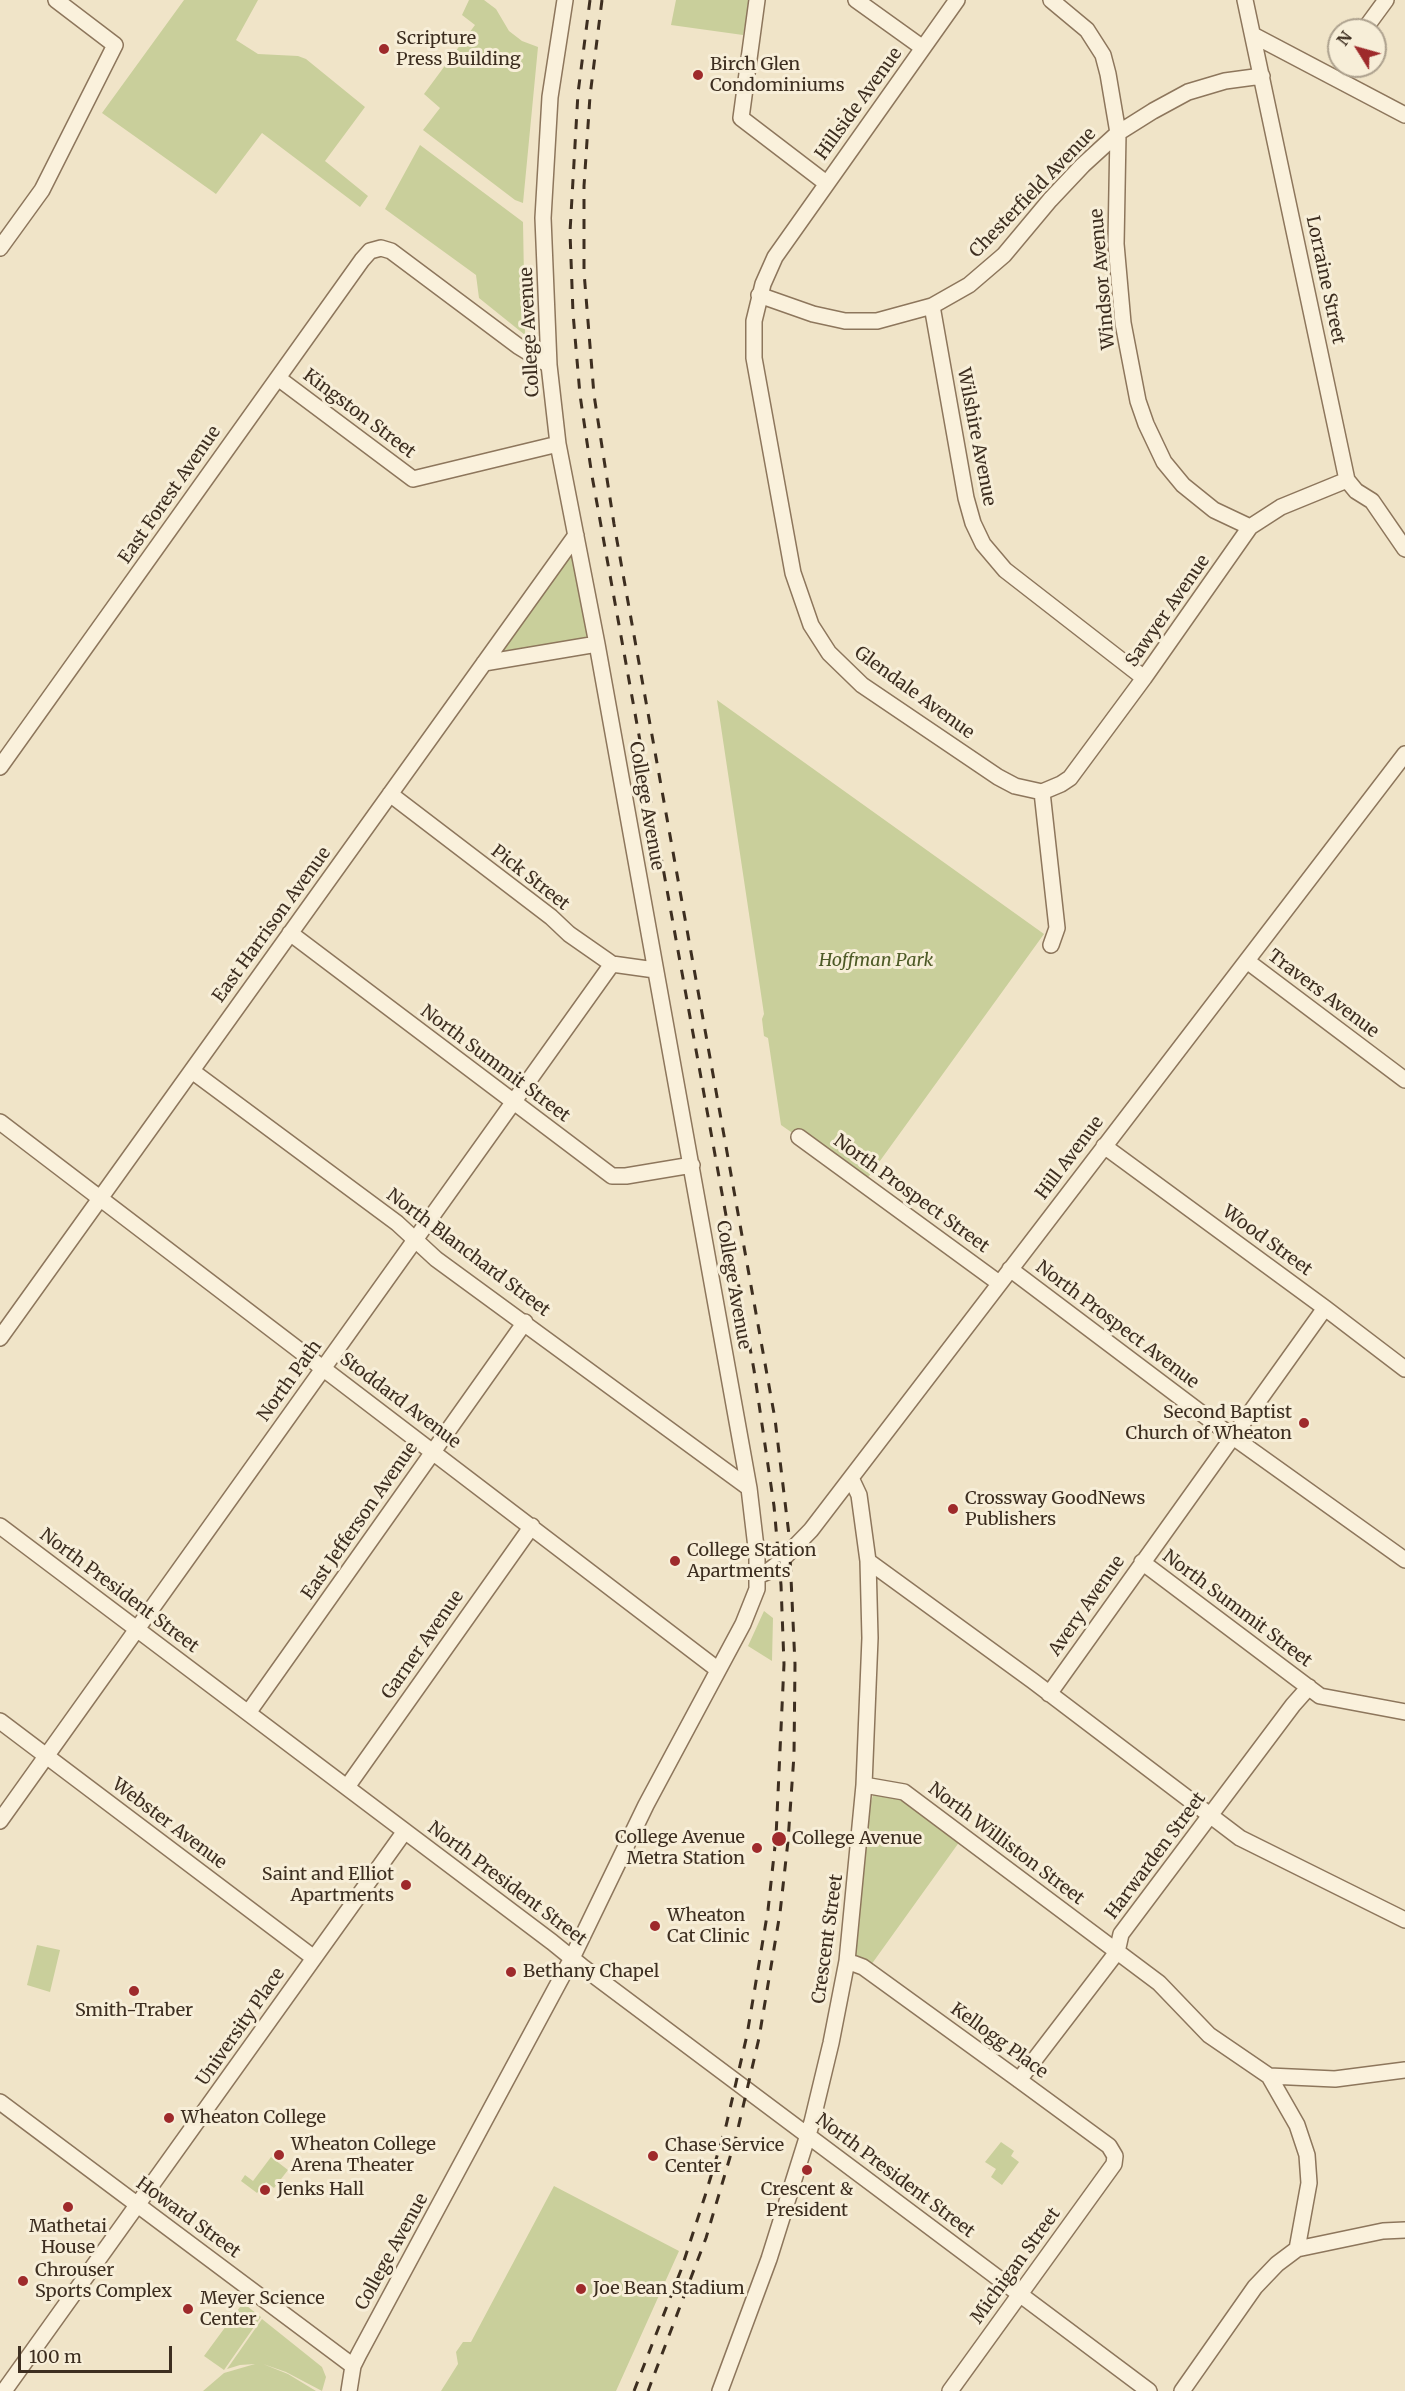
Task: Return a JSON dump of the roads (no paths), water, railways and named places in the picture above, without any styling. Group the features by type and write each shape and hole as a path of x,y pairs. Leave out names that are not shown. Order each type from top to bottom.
{"street":[{"path":"0,248 42,190 115,45 57,0"},
{"name":"College Avenue","path":"349,2391 353,2366 572,1958 646,1805 754,1601 758,1576 749,1488 597,644 558,444 549,365 543,218 550,97 565,0"},
{"path":"757,0 741,118 826,183"},
{"path":"856,0 923,48"},
{"name":"Hillside Avenue","path":"792,231 957,0"},
{"name":"Windsor Avenue","path":"1051,0 1087,30 1103,54 1114,101 1118,134 1116,203 1118,268 1124,324 1140,409 1164,462 1178,479 1214,510 1250,527"},
{"name":"Lorraine Street","path":"1245,0 1347,480"},
{"path":"1373,18 1386,0"},
{"path":"1253,36 1327,67"},
{"name":"Chesterfield Avenue","path":"759,295 813,314 845,321 877,321 932,306 969,285 1004,255 1050,200 1083,165 1118,134 1188,92 1225,81 1262,76"},
{"path":"1347,78 1405,115"},
{"name":"Glendale Avenue","path":"792,231 775,258 759,295 754,321 754,358 793,573 811,625 829,653 862,685 998,777 1015,786 1041,792"},
{"name":"East Forest Avenue","path":"0,767 362,260 376,248 391,251 518,346 549,365"},
{"name":"Wilshire Avenue","path":"932,306 966,498 973,523 983,544 1005,570 1144,678"},
{"name":"Kingston Street","path":"278,378 414,479 558,444"},
{"path":"1347,480 1356,491 1372,501 1405,549"},
{"name":"Sawyer Avenue","path":"1041,792 1070,778 1144,678 1250,527 1281,507 1347,480"},
{"name":"East Harrison Avenue","path":"2,1330 192,1071 576,535"},
{"path":"484,663 597,644"},
{"name":"Hill Avenue","path":"758,1576 767,1572 791,1552 851,1478 1405,754"},
{"path":"1041,792 1057,928 1051,945"},
{"name":"Pick Street","path":"390,794 551,917 569,934 612,964 655,969"},
{"name":"North Summit Street","path":"290,933 612,1176 692,1166"},
{"name":"Travers Avenue","path":"1247,961 1405,1080"},
{"name":"North Path","path":"0,1821 612,964"},
{"name":"North Blanchard Street","path":"192,1071 397,1223 436,1259 749,1488"},
{"name":"Stoddard Avenue","path":"0,1122 717,1669"},
{"name":"North Prospect Street","path":"799,1137 999,1283"},
{"name":"Wood Street","path":"1104,1146 1405,1369"},
{"name":"North Prospect Avenue","path":"1010,1269 1233,1437 1405,1560"},
{"name":"Avery Avenue","path":"1049,1694 1325,1308"},
{"name":"East Jefferson Avenue","path":"248,1713 525,1322"},
{"name":"Crescent Street","path":"720,2391 762,2281 808,2135 831,2043 847,1961 864,1785 870,1638 868,1561 859,1495 851,1478"},
{"name":"North President Street","path":"0,1526 1149,2391"},
{"name":"Garner Avenue","path":"346,1787 532,1526"},
{"path":"868,1561 1240,1838 1405,1920"},
{"name":"North Summit Street","path":"1142,1562 1320,1696 1405,1712"},
{"name":"Harwarden Street","path":"1019,2080 1117,1952 1121,1934 1293,1704 1309,1687"},
{"name":"Webster Avenue","path":"0,1721 314,1958"},
{"name":"North Williston Street","path":"864,1785 904,1792 1159,1983 1209,2035 1269,2076"},
{"name":"University Place","path":"4,2391 405,1831"},
{"name":"Kellogg Place","path":"847,1961 863,1967 1109,2146 1114,2156 1114,2164"},
{"path":"1269,2076 1335,2079 1405,2070"},
{"path":"1269,2076 1297,2124 1307,2155 1309,2183 1297,2249"},
{"name":"Howard Street","path":"0,2102 353,2366"},
{"name":"Michigan Street","path":"950,2391 1114,2164"},
{"path":"1182,2391 1255,2287 1277,2264 1297,2249 1383,2231 1405,2230"}],"railway":[{"path":"590,0 578,93 570,232 573,313 580,395 592,476 754,1370 774,1506 781,1585 784,1664 776,1837 768,1910 747,2035 726,2126 705,2196 681,2270 634,2391"},
{"path":"602,0 590,96 584,186 584,272 594,395 614,524 775,1419 789,1535 795,1664 794,1755 788,1841 780,1913 759,2038 736,2137 706,2238 648,2391"}],"place":[{"name":"Scripture Press Building","path":"384,49"},
{"name":"Birch Glen Condominiums","path":"698,75"},
{"name":"Second Baptist Church of Wheaton","path":"1304,1423"},
{"name":"Crossway GoodNews Publishers","path":"953,1509"},
{"name":"College Station Apartments","path":"675,1561"},
{"name":"College Avenue","path":"779,1839"},
{"name":"College Avenue Metra Station","path":"757,1848"},
{"name":"Saint and Elliot Apartments","path":"406,1885"},
{"name":"Wheaton Cat Clinic","path":"655,1926"},
{"name":"Bethany Chapel","path":"511,1972"},
{"name":"Smith-Traber","path":"134,1991"},
{"name":"Wheaton College","path":"169,2118"},
{"name":"Wheaton College Arena Theater","path":"279,2155"},
{"name":"Chase Service Center","path":"653,2156"},
{"name":"Crescent & President","path":"807,2170"},
{"name":"Jenks Hall","path":"265,2190"},
{"name":"Mathetai House","path":"68,2207"},
{"name":"Chrouser Sports Complex","path":"23,2281"},
{"name":"Joe Bean Stadium","path":"581,2289"},
{"name":"Meyer Science Center","path":"188,2309"}],"park label":[{"name":"Hoffman Park","path":"876,961"}]}
